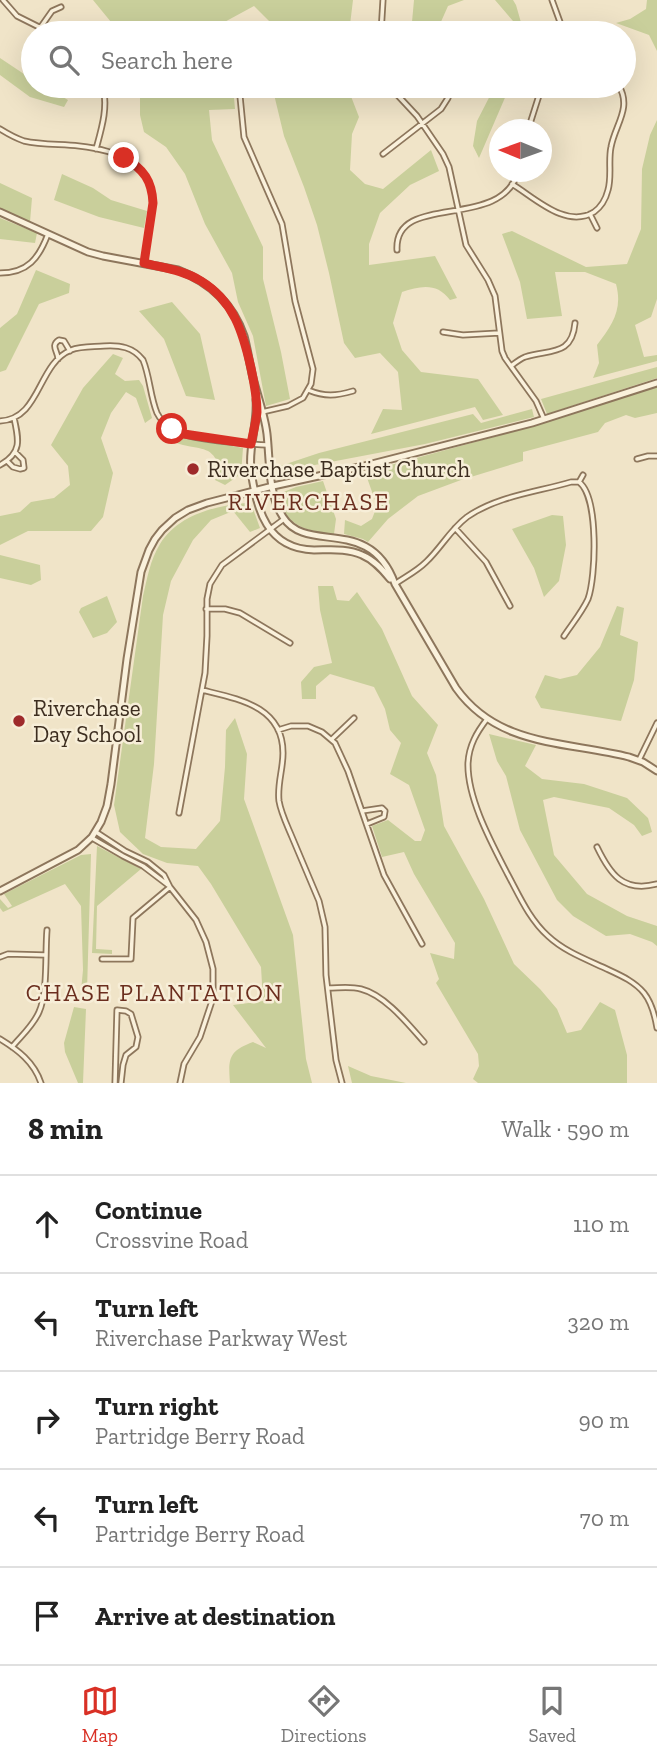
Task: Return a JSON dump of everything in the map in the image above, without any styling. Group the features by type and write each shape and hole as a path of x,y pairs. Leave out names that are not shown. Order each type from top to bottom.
{"street":[{"path":"3,0 17,16 26,21"},
{"path":"382,21 383,0"},
{"path":"552,0 558,21"},
{"path":"45,21 52,11 61,7"},
{"path":"96,149 105,113 105,98"},
{"path":"240,98 244,137 284,230 295,301 313,369 312,384 303,398 294,404 260,412"},
{"path":"400,98 422,124 449,167 466,245 493,290 502,351 536,401 544,419"},
{"path":"383,154 441,109 448,98"},
{"path":"531,119 537,98"},
{"path":"397,250 398,236 409,223 420,217 495,200 512,184 558,213 574,217 590,214 600,207 608,189 611,148 624,108 623,98"},
{"path":"0,129 29,142 96,149 136,164 149,181 153,203 144,263"},
{"path":"0,212 96,254 166,267 189,274 211,288 225,301 243,333 268,445 273,486 284,519 303,533 350,540 366,546 381,559 456,688 468,703 487,719 503,729 523,736 617,754 639,760 657,771"},
{"path":"590,214 597,228"},
{"path":"0,273 16,272 33,261 41,251 48,234"},
{"path":"511,366 524,358 566,346 572,338 575,323"},
{"path":"443,332 463,335 499,333"},
{"path":"58,359 54,347 59,340 63,340 70,351"},
{"path":"0,421 15,418 27,409 51,368 70,351 115,345 129,348 140,356 158,414 172,429 184,434 268,445"},
{"path":"0,891 70,856 85,845 101,822 109,795 139,580 149,550 159,533 181,514 207,503 544,419 657,383"},
{"path":"308,390 332,396 353,391"},
{"path":"260,412 251,444 251,465 254,491 270,529 279,540 297,548 341,550 363,555 395,584"},
{"path":"0,465 15,452 18,438 15,418"},
{"path":"7,461 15,468 24,468 23,460 15,452"},
{"path":"637,459 657,456"},
{"path":"579,482 583,475"},
{"path":"395,584 427,561 468,517 499,501 579,482 585,489 594,523 593,573 587,599 564,636"},
{"path":"179,813 202,690 207,650 206,608 210,584 222,565 284,519"},
{"path":"455,528 486,562 510,606"},
{"path":"206,608 240,613 290,643"},
{"path":"202,690 256,706 269,717 278,730 283,754 279,803 321,910 326,936 328,988 336,1060 342,1083"},
{"path":"332,739 354,718"},
{"path":"487,719 470,748 470,780 482,824 525,907 541,929 559,945 635,984 651,1004 657,1028"},
{"path":"639,760 657,723"},
{"path":"278,730 291,726 308,726 332,739 340,753 389,885 422,944"},
{"path":"362,811 382,808 385,811 384,817 366,824"},
{"path":"94,835 170,887 202,933 213,969 213,998 200,1037 184,1064 180,1083"},
{"path":"597,846 610,870 620,881 640,887 657,884"},
{"path":"102,960 131,959 133,918 170,887"},
{"path":"12,1047 38,1014 43,998 47,930"},
{"path":"0,957 8,954 45,955"},
{"path":"328,988 349,987 364,989 374,994 424,1042"},
{"path":"115,1083 117,1010 131,1014 138,1037 136,1047 126,1055 121,1083"},
{"path":"0,1039 31,1064 41,1083"}],"green space":[{"path":"93,0 353,0 350,21 269,21 254,6 226,21 110,21"},
{"path":"414,0 464,0 448,6 441,21 412,21"},
{"path":"495,0 513,0 521,21 513,21"},
{"path":"647,0 657,0 657,51 649,35 636,30 636,21 623,21 646,9"},
{"path":"0,58 21,72 21,90 0,75"},
{"path":"33,98 65,98 68,100 64,107"},
{"path":"140,98 234,98 235,109 209,110 212,140 263,247 263,279 290,399 266,406 253,336 238,302 232,273 205,224 185,174 166,147 144,132"},
{"path":"275,98 352,98 359,117 352,134 350,170 365,184 383,189 431,150 439,171 410,185 380,213 369,244 369,265 435,256 457,298 450,300 440,290 428,287 402,292 393,323 402,350 421,372 478,379 503,415 483,420 475,407 371,434 383,409 402,410 398,372 380,353 355,358 344,343 317,225 284,136"},
{"path":"489,98 505,98 496,119 489,119 489,135 479,158 473,146 477,121"},
{"path":"657,120 657,299 651,317 635,325 644,357 657,355 657,361 593,378 599,363 597,345 615,317 617,309 616,284 585,272 555,272 562,316 527,319 520,282 502,234 512,231 586,267 627,264 641,229 642,169 650,135"},
{"path":"62,174 93,188 111,200 147,211 144,228 99,217 54,200"},
{"path":"0,183 32,198 30,222 0,208"},
{"path":"0,218 37,233 35,243 0,239"},
{"path":"36,270 70,284 69,293 39,304 6,370 0,372 0,328 17,314"},
{"path":"172,302 200,334 215,400 186,396 164,339 139,311"},
{"path":"113,354 123,358 115,374 125,381 139,380 143,386 152,418 145,423 136,398 126,392 111,413 101,438 113,473 103,517 91,531 28,531 0,545 0,516 20,512 31,502 54,498 70,485 68,466 51,445 83,388"},
{"path":"657,367 657,378 547,414 541,399"},
{"path":"657,386 657,413 635,418 626,415 605,423 598,432 523,452 523,461 418,496 388,519 368,542 344,534 345,520 361,526 372,519 377,506 365,472 534,426"},
{"path":"532,409 534,417 425,444 278,472 277,467 319,453 473,414 481,423"},
{"path":"162,427 175,435 243,448 241,474 225,485 215,480 220,468 210,452 169,440 157,431"},
{"path":"323,481 336,519 334,534 297,525 285,513 282,504 281,493"},
{"path":"246,503 252,506 260,528 250,532 233,511 211,520 193,540 171,581 163,615 154,764 145,838 161,847 196,849 220,821 226,730 235,718 247,754 244,799 293,935 306,1059 312,1083 230,1083 229,1067 235,1052 253,1042 266,1048 233,1005 263,1001 261,967 198,866 167,863 143,854 120,832 114,805 143,596 154,556 168,534 187,519 209,510"},
{"path":"552,515 563,516 566,545 559,581 544,597 534,568 512,529"},
{"path":"0,555 40,565 41,580 31,585 0,578"},
{"path":"318,586 333,586 337,600 349,601 357,592 382,629 412,696 438,725 427,753 436,775 444,826 484,899 514,964 557,1009 567,1033 581,1030 600,1002 615,1010 627,1055 627,1083 478,1083 473,1079 479,1066 478,1054 436,983 439,979 430,953 454,959 455,943 404,852 382,857 372,826 388,820 415,841 421,841 425,830 409,785 390,774 401,743 390,730 385,709 374,687 330,674 316,686 316,699 302,699 301,682 314,667 332,663 320,610"},
{"path":"107,596 117,622 107,633 93,638 79,612 81,608"},
{"path":"617,606 624,608 620,635 638,642 634,680 621,721 541,708 535,697 545,675 560,679 577,675 600,647"},
{"path":"489,734 536,745 525,766 542,779 584,784 627,798 648,818 652,832 642,836 634,825 609,808 554,797 543,800 554,855 587,894 627,916 657,926 657,946 630,934 606,936 573,916 557,900 520,830 506,776 497,761"},
{"path":"97,846 141,869 97,906 96,949 112,950 112,954 92,953"},
{"path":"91,854 87,991 81,991 81,906 65,884 3,912 0,899 8,908 12,906 4,894 81,855"},
{"path":"74,1007 86,1009 83,1083 78,1083 65,1052 64,1043"},
{"path":"348,1066 371,1076 406,1083 352,1083"}],"place":[{"name":"Riverchase Baptist Church","path":"193,469"},
{"name":"Riverchase Day School","path":"19,721"}],"district":[{"name":"RIVERCHASE","path":"309,502"},
{"name":"CHASE PLANTATION","path":"155,993"}],"route":[{"path":"124,158 140,169 149,181 153,195 144,263 189,274 225,301 243,333 254,381 257,410 251,444 184,434 172,429"}]}
